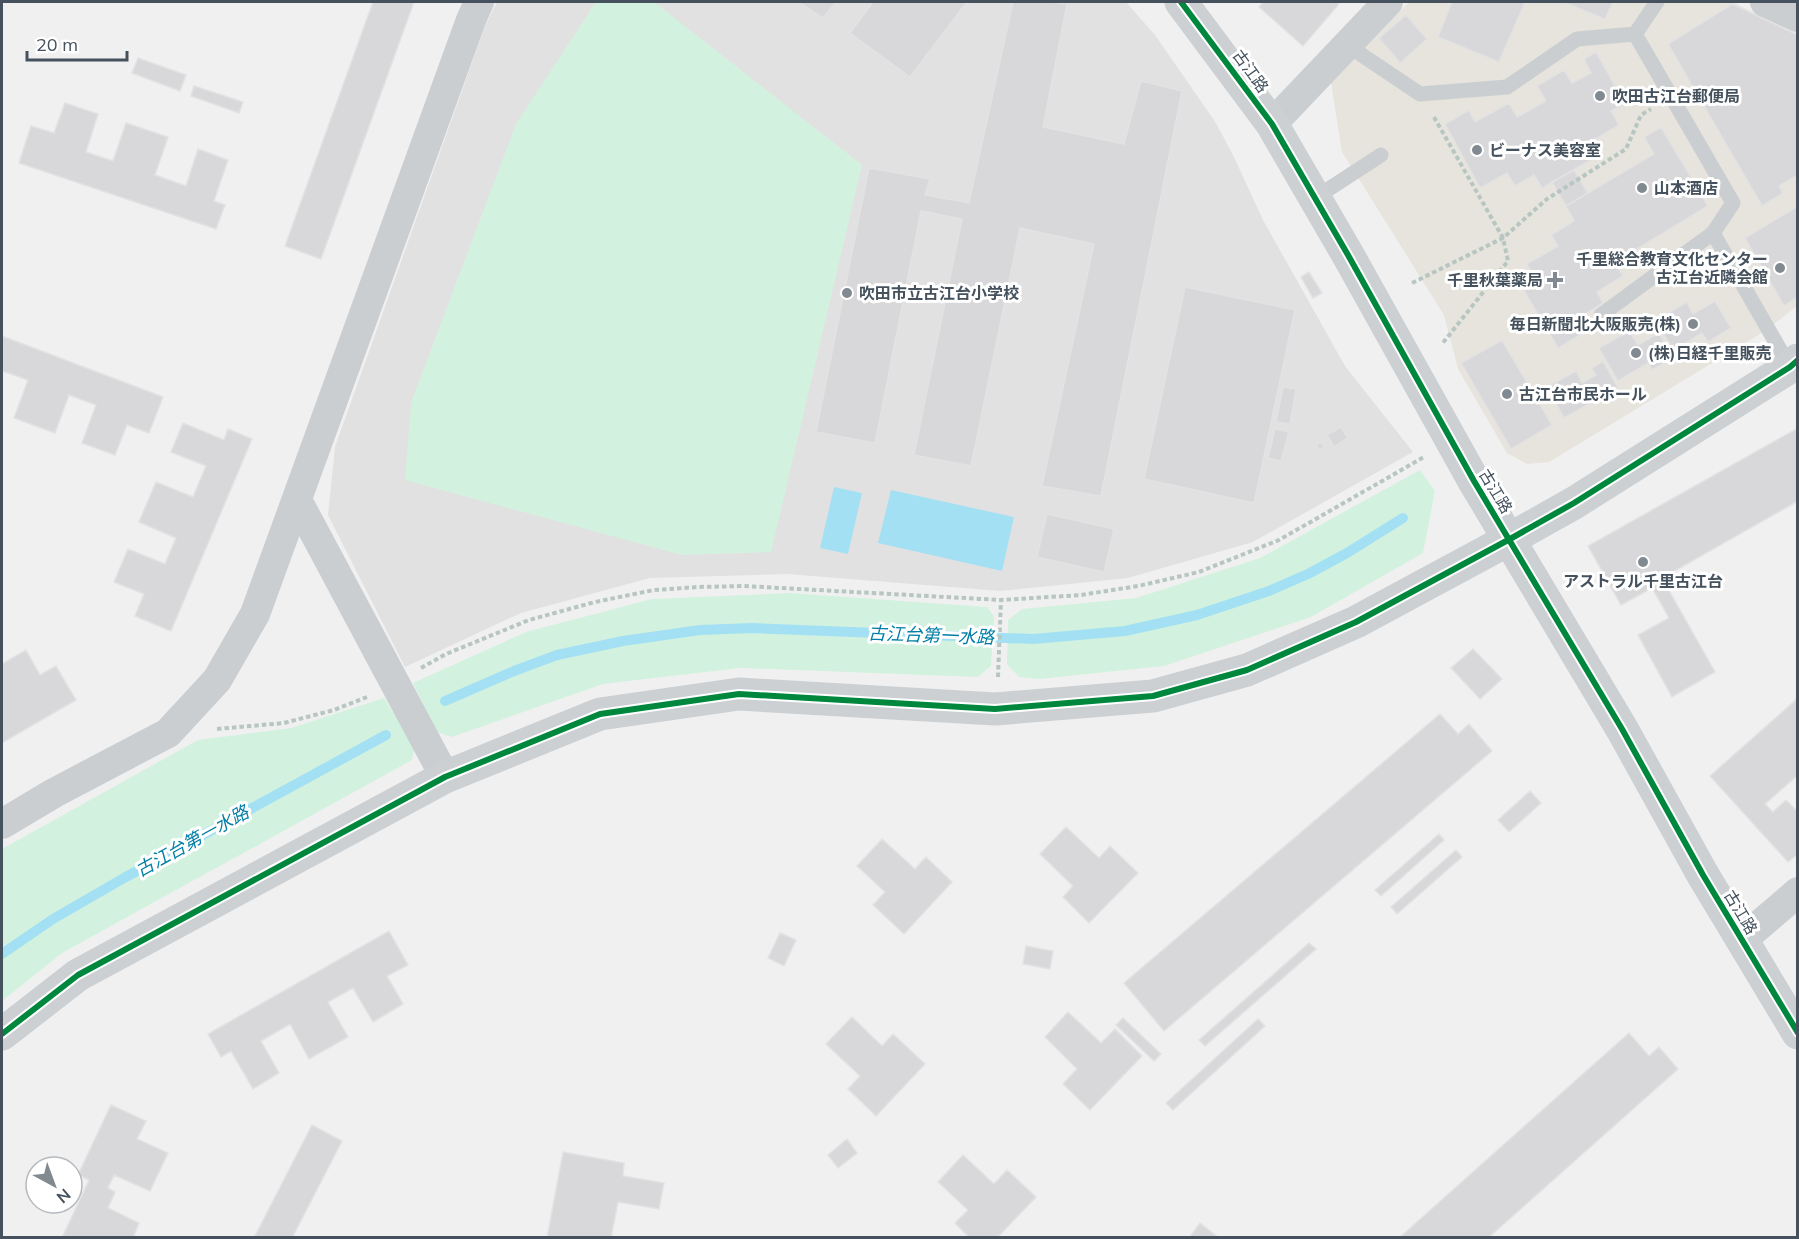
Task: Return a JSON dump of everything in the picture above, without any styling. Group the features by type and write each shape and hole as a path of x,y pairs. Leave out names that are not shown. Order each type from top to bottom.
{"street":[{"path":"2,824 54,793 168,733 217,680 255,614 479,2"},
{"name":"古江路","path":"1181,2 1272,124 1474,481 1622,729 1703,875 1797,1033"},
{"path":"1272,124 1388,2"},
{"path":"1765,2 1797,17"},
{"path":"2,1034 78,975 445,777 600,714 739,694 995,709 1153,696 1247,670 1356,622 1510,539 1574,503 1794,363"},
{"path":"297,500 445,777"},
{"path":"1742,940 1797,892"}],"lane":[{"path":"1635,34 1657,2"},
{"path":"1347,45 1420,93 1507,87 1577,39 1635,34"},
{"path":"1601,315 1713,232 1733,203 1635,34"},
{"path":"1315,198 1381,155"},
{"path":"1713,232 1773,339 1794,363"}],"path":[{"path":"1420,93 1503,238 1508,261 1442,344"},
{"path":"1412,283 1503,238 1547,200 1626,149 1641,115 1672,97"},
{"path":"168,733 284,723 334,710 366,698 446,654 529,620 585,604 654,590 744,586 1001,600 1081,596 1138,586 1198,572 1279,540 1426,456"},
{"path":"998,681 1001,600"}],"shaded area":[{"name":"吹田市立古江台小学校","path":"497,2 1126,2 1155,35 1216,123 1263,220 1345,366 1413,452 1253,542 1128,578 1000,591 787,574 650,578 521,613 405,667 328,515 335,447 485,26"},
{"path":"1409,2 1732,2 1797,33 1797,306 1765,331 1549,462 1527,464 1507,453 1458,369 1444,315 1342,152 1331,83"}],"green space":[{"path":"596,2 654,2 862,165 771,552 682,555 405,480 411,403 516,124"},
{"path":"1420,470 1435,491 1423,553 1311,617 1164,666 1039,679 1019,677 1007,664 1008,620 1022,609 1136,598 1260,558"},
{"path":"790,593 987,607 994,616 991,666 978,677 740,668 603,684 452,737 437,732 413,683 526,632 652,599"},
{"path":"384,698 415,746 412,760 62,953 2,1001 2,849 198,740 291,728"}],"water":[{"path":"834,487 862,493 848,554 820,548"},
{"path":"891,490 1014,517 1002,571 878,543"}],"building":[{"path":"373,2 414,2 321,259 285,246"},
{"path":"799,2 836,2 823,18"},
{"path":"873,2 967,2 910,77 850,33"},
{"path":"1013,2 1067,4 1043,127 1124,144 1141,81 1182,91 1101,496 1042,486 1094,244 1020,228 971,466 914,455 962,219 921,211 875,443 816,432 869,168 930,179 925,195 969,203"},
{"path":"1263,2 1336,2 1339,4 1303,46 1259,7"},
{"path":"1452,2 1525,2 1499,62 1438,37"},
{"path":"1563,2 1613,2 1605,19"},
{"path":"1732,4 1798,35 1798,175 1779,186 1783,193 1762,206 1668,44"},
{"path":"1406,15 1427,39 1400,63 1379,38"},
{"path":"1596,52 1625,104 1611,111 1619,125 1590,142 1598,156 1542,188 1534,175 1515,186 1507,173 1480,188 1445,124 1469,110 1475,122 1509,103 1517,117 1546,101 1537,86 1564,70 1572,83 1591,73 1584,59"},
{"path":"138,58 186,75 180,91 132,73"},
{"path":"194,86 243,102 239,113 191,96"},
{"path":"65,103 98,114 86,152 113,161 126,123 168,137 155,175 186,186 198,149 228,160 214,201 225,205 216,229 19,163 31,126 54,133"},
{"path":"1661,127 1708,206 1615,262 1623,276 1597,292 1603,303 1574,321 1582,334 1558,348 1520,284 1534,276 1527,264 1558,246 1551,235 1574,221 1566,206 1654,154 1644,137"},
{"path":"1574,170 1588,193 1566,206 1552,182"},
{"name":"千里総合教育文化センター 古江台近隣会館","path":"1798,206 1798,297 1784,306 1745,238"},
{"path":"1309,272 1322,293 1313,298 1301,277"},
{"path":"1185,287 1295,310 1254,503 1144,479"},
{"name":"毎日新聞北大阪販売(株)","path":"1715,301 1731,328 1708,342 1702,333 1674,350 1655,321 1687,302 1693,314"},
{"name":"(株)日経千里販売","path":"1629,331 1638,345 1659,333 1673,358 1652,370 1648,363 1618,381 1599,348"},
{"path":"2,336 163,397 149,433 127,425 115,455 82,443 96,405 69,395 55,433 14,418 28,380 2,371"},
{"name":"古江台市民ホール","path":"1502,340 1552,425 1511,449 1461,363"},
{"path":"1603,361 1618,388 1564,418 1547,387 1576,371 1582,383 1596,375 1592,368"},
{"path":"1283,387 1296,389 1290,424 1276,422"},
{"path":"183,423 224,440 228,429 252,439 171,631 135,616 144,594 114,582 128,549 165,564 176,538 139,522 156,482 193,497 206,466 171,452"},
{"path":"1341,427 1348,438 1334,447 1327,435"},
{"name":"アストラル千里古江台","path":"1798,428 1798,501 1662,578 1715,672 1672,697 1638,635 1669,618 1652,588 1621,605 1588,546"},
{"path":"1275,429 1289,432 1281,461 1268,458"},
{"path":"1321,442 1324,447 1320,450 1316,445"},
{"path":"1047,514 1114,529 1104,572 1037,557"},
{"path":"1473,649 1502,679 1480,699 1451,668"},
{"path":"26,650 40,675 56,666 76,700 2,743 2,664"},
{"path":"1798,698 1798,775 1765,804 1773,812 1786,800 1798,812 1798,854 1788,862 1710,776"},
{"path":"1440,714 1458,734 1469,724 1492,751 1164,1031 1124,983"},
{"path":"1530,791 1541,803 1509,832 1498,820"},
{"path":"1066,827 1099,858 1110,846 1138,873 1089,923 1063,897 1073,886 1040,854"},
{"path":"1439,834 1444,840 1381,896 1375,890"},
{"path":"882,839 915,869 926,857 952,882 904,934 873,905 885,892 857,866"},
{"path":"1456,850 1462,857 1397,914 1391,907"},
{"path":"389,931 408,965 387,976 403,1004 373,1022 353,988 328,1002 348,1037 309,1059 290,1024 261,1041 279,1073 253,1089 231,1051 221,1057 208,1034"},
{"path":"780,933 796,940 784,966 768,958"},
{"path":"1309,943 1316,949 1205,1046 1199,1040"},
{"path":"1026,946 1053,951 1050,969 1023,964"},
{"path":"1068,1012 1101,1043 1115,1029 1142,1056 1090,1110 1063,1084 1077,1069 1045,1037"},
{"path":"852,1017 882,1046 893,1034 925,1064 876,1116 848,1089 860,1076 826,1044"},
{"path":"1123,1018 1161,1054 1154,1061 1116,1025"},
{"path":"1258,1019 1265,1026 1173,1110 1166,1103"},
{"path":"1629,1033 1649,1056 1659,1047 1678,1069 1488,1238 1399,1238"},
{"path":"111,1105 146,1121 137,1139 168,1153 150,1191 114,1175 108,1188 115,1192 108,1208 139,1223 133,1238 62,1238 73,1215 84,1215 84,1191 89,1180 84,1178 84,1162"},
{"path":"312,1125 342,1141 292,1238 254,1238"},
{"path":"847,1139 857,1153 838,1168 828,1155"},
{"path":"563,1152 624,1163 623,1176 664,1183 659,1209 618,1202 611,1238 547,1238"},
{"path":"963,1155 994,1184 1007,1170 1036,1197 997,1238 970,1238 955,1223 968,1210 938,1182"},
{"path":"1200,1223 1219,1238 1189,1238"}],"waterway":[{"name":"古江台第一水路","path":"445,701 557,655 623,641 700,630 752,628 1033,639 1125,631 1197,615 1269,591 1347,553 1403,518"},
{"name":"古江台第一水路","path":"2,954 53,919 124,878 386,735"}],"cycle path":[{"path":"1181,2 1272,124 1474,481 1622,729 1703,875 1798,1033"},
{"path":"2,1034 78,975 445,777 600,714 739,694 995,709 1153,696 1247,670 1356,622 1574,503 1798,360"}],"place":[{"name":"吹田古江台郵便局","path":"1600,96"},
{"name":"ビーナス美容室","path":"1477,150"},
{"name":"山本酒店","path":"1642,188"},
{"name":"千里総合教育文化センター 古江台近隣会館","path":"1780,268"},
{"name":"千里秋葉薬局","path":"1555,280"},
{"name":"吹田市立古江台小学校","path":"847,293"},
{"name":"毎日新聞北大阪販売(株)","path":"1693,324"},
{"name":"(株)日経千里販売","path":"1636,353"},
{"name":"古江台市民ホール","path":"1507,394"},
{"name":"アストラル千里古江台","path":"1643,562"}]}
